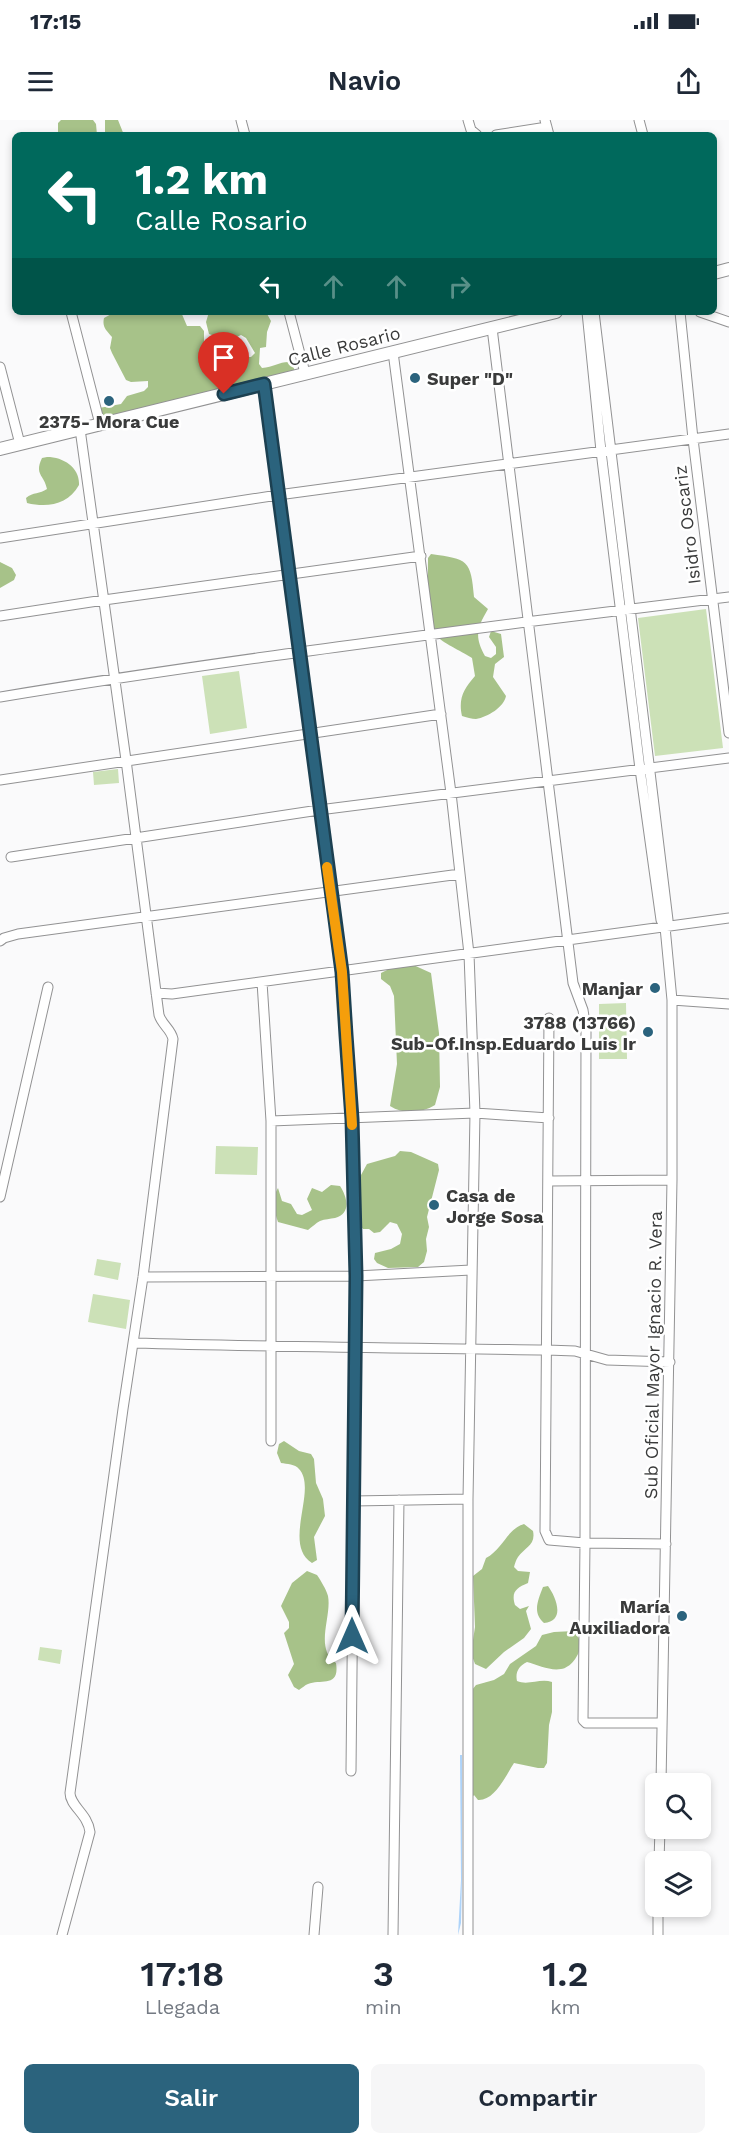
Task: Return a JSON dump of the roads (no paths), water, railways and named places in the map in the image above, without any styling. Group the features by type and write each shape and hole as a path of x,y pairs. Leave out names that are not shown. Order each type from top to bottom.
{"main road":[{"name":"Calle Rosario","path":"0,449 544,315"}],"street":[{"path":"515,132 547,127"},
{"path":"72,315 100,424"},
{"path":"290,315 304,373"},
{"path":"586,315 606,451"},
{"path":"596,315 606,451"},
{"name":"Isidro Oscariz","path":"680,315 729,734"},
{"path":"709,315 729,322"},
{"path":"492,328 574,990 583,1010 586,1029 585,1544 582,1720 586,1722 662,1723"},
{"path":"393,352 451,793 469,954 475,1113 468,1499 468,1935"},
{"path":"0,367 20,444"},
{"path":"264,384 342,972 352,1119 356,1276 351,1772"},
{"path":"62,1935 90,1832 86,1818 70,1800 70,1793 143,1277 173,1039 172,1032 160,1020 80,429"},
{"path":"0,538 278,495 729,434"},
{"name":"Sub Oficial Mayor Ignacio R. Vera","path":"606,451 672,1000 670,1362 661,1773"},
{"path":"0,616 421,556"},
{"path":"0,697 115,678 729,597"},
{"path":"0,780 441,714"},
{"path":"11,857 319,810 729,758"},
{"path":"0,941 18,934 144,915 460,874"},
{"path":"156,993 172,994 342,972 729,918"},
{"path":"261,982 271,1121 271,1441"},
{"path":"0,1197 4,1155 48,987"},
{"path":"672,1000 729,1004"},
{"path":"549,1018 545,1531 549,1540 585,1544 666,1544"},
{"path":"271,1121 475,1113 549,1118"},
{"path":"549,1180 672,1180"},
{"path":"143,1277 356,1276 471,1270"},
{"path":"133,1343 547,1350 575,1352 607,1360 670,1362"},
{"path":"353,1501 468,1499"},
{"path":"393,1935 399,1500"},
{"path":"314,1935 318,1887"},
{"path":"658,1917 658,1935"}],"water":[{"path":"460,1755 462,1755 462,1880 461,1923 458,1935 461,1880"}],"place":[{"name":"Super \"D\"","path":"415,378"},
{"name":"2375- Mora Cue","path":"109,401"},
{"name":"Manjar","path":"655,988"},
{"name":"3788 (13766) Sub-Of.Insp.Eduardo Luis Ir","path":"648,1032"},
{"name":"Casa de Jorge Sosa","path":"434,1205"},
{"name":"María Auxiliadora","path":"682,1616"}]}
